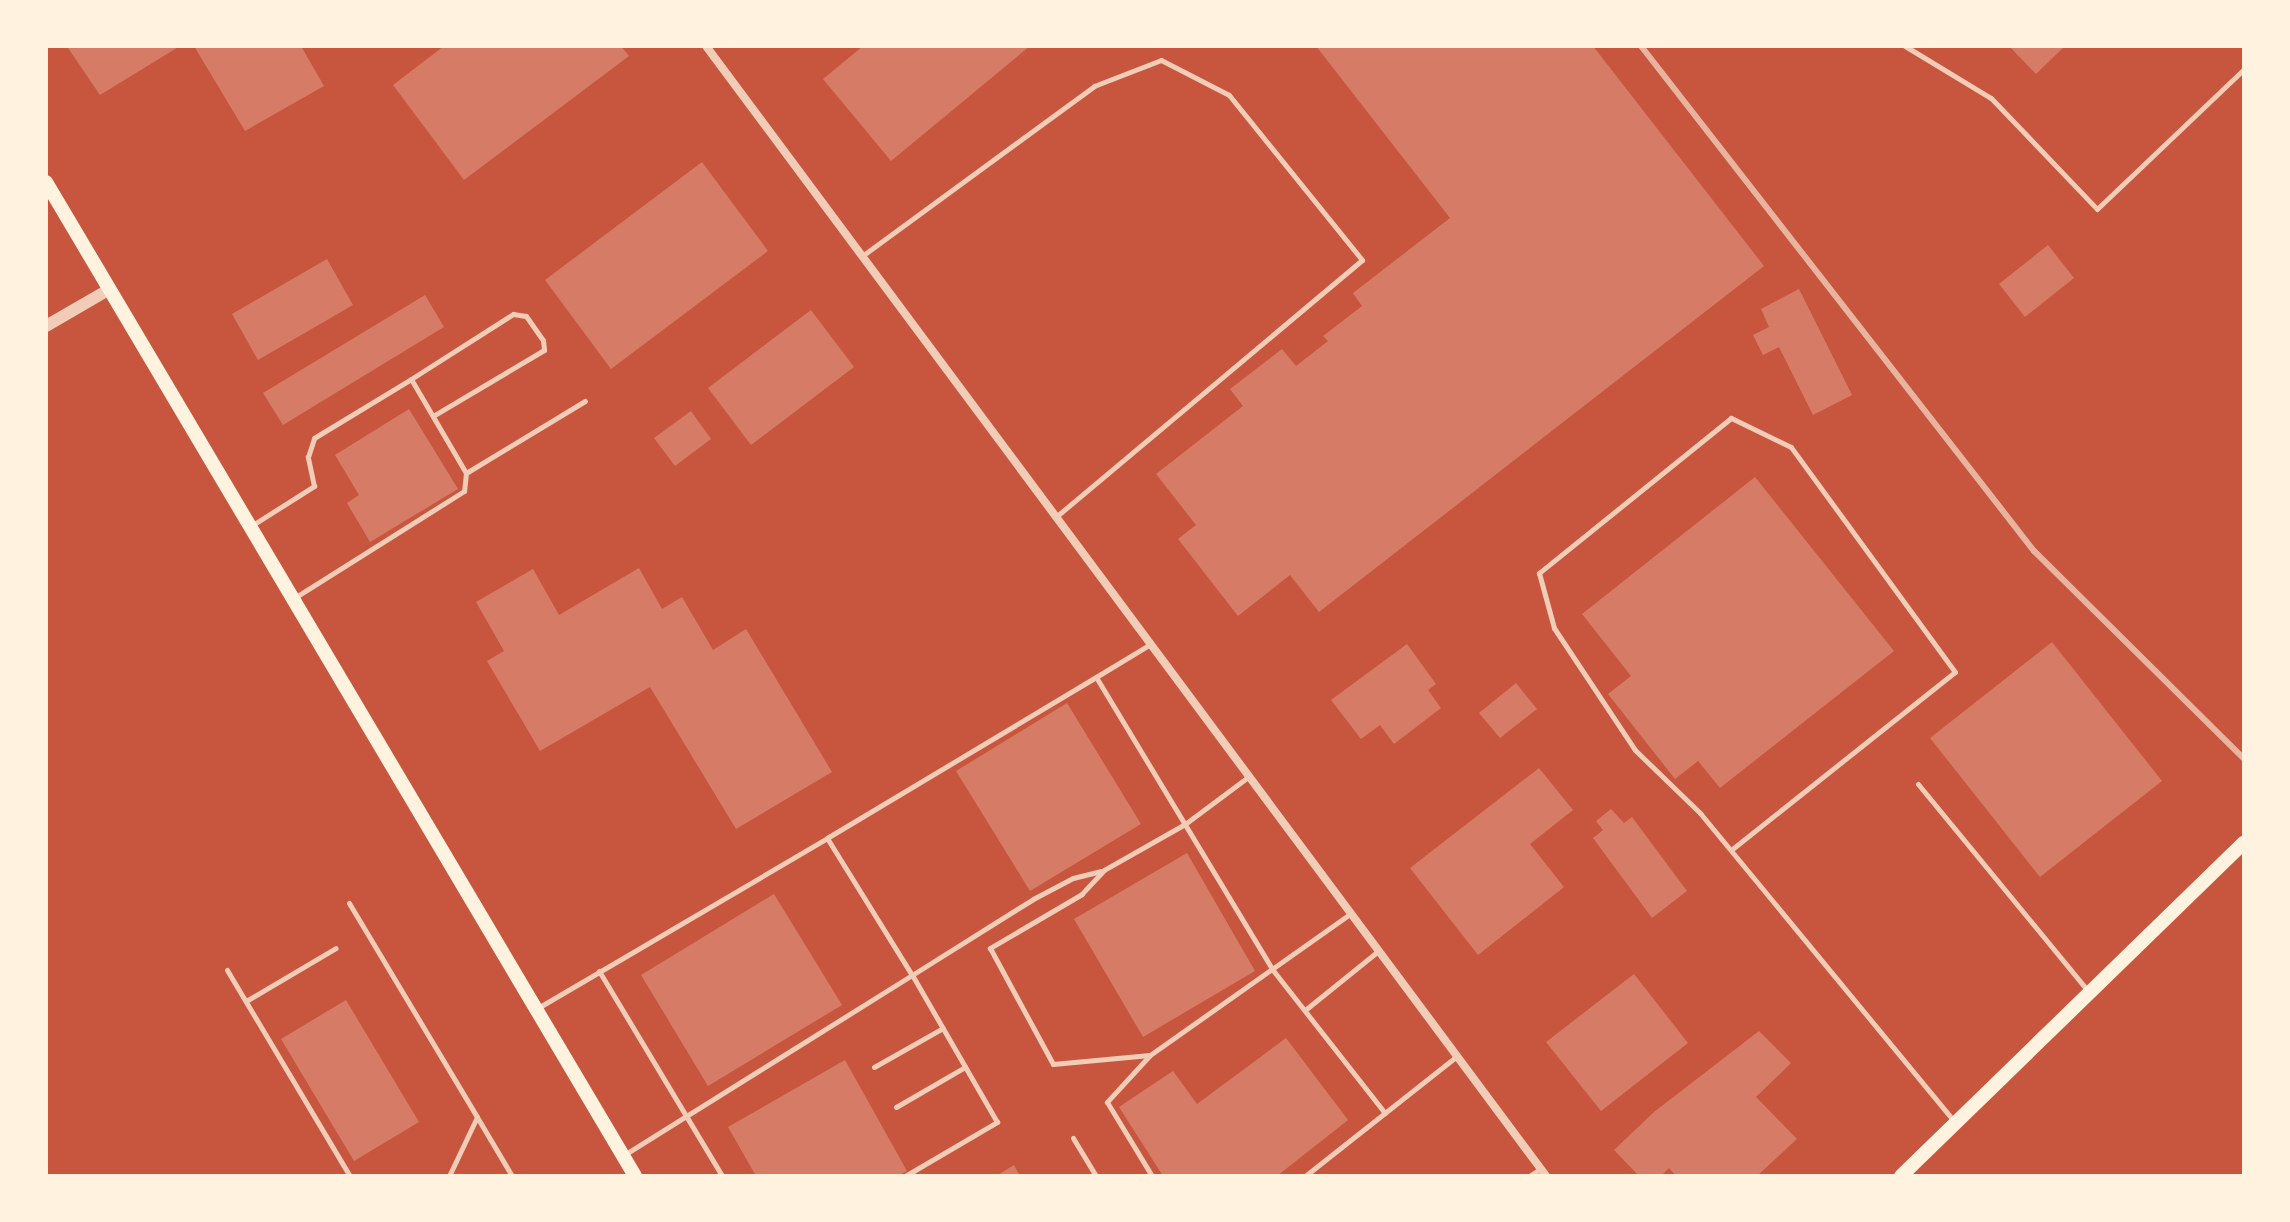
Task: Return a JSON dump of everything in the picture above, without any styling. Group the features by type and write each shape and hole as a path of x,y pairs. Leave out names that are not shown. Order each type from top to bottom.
{"main road":[{"path":"46,182 635,1176"},
{"path":"1901,1176 2244,843"}],"street":[{"path":"706,46 1543,1172"},
{"path":"46,326 108,290"}],"lane":[{"path":"1905,46 1991,98 2097,209 2244,69"},
{"path":"862,256 1094,86 1161,60 1229,95 1362,260 1055,518"},
{"path":"251,526 314,486 308,457 314,438 513,314 526,316 543,340 544,350 433,416"},
{"path":"294,598 460,498 468,482 466,473 411,379"},
{"path":"466,473 585,401"},
{"path":"1731,850 1955,672 1791,447 1731,418 1539,573 1554,628 1635,750 1731,850 1956,1123"},
{"path":"536,1009 1149,645"},
{"path":"1096,677 1272,969 1385,1113"},
{"path":"623,1155 1033,899 1073,878 1104,870 1185,824 1248,777"},
{"path":"1918,784 2089,993"},
{"path":"827,838 912,975 997,1122 905,1176"},
{"path":"1104,870 1082,894 990,948 1053,1064 1150,1055"},
{"path":"349,903 512,1176"},
{"path":"1152,1176 1107,1102 1150,1055 1350,914"},
{"path":"246,1001 336,948"},
{"path":"1305,1010 1378,951"},
{"path":"227,970 350,1176"},
{"path":"599,971 722,1176"},
{"path":"874,1067 943,1028"},
{"path":"1305,1176 1457,1056"},
{"path":"896,1107 965,1067"},
{"path":"449,1176 477,1117"},
{"path":"1073,1138 1096,1176"},
{"path":"1529,1176 1543,1172"}],"building":[{"path":"71,46 180,46 100,95 68,48"},
{"path":"194,46 301,46 324,86 245,131"},
{"path":"444,46 621,46 629,56 464,180 393,85"},
{"path":"863,46 1030,46 891,161 823,79"},
{"path":"1316,46 1593,46 1764,266 1319,612 1290,575 1238,616 1178,539 1196,525 1156,474 1243,406 1230,389 1282,349 1296,366 1328,341 1323,336 1362,306 1353,293 1450,218"},
{"path":"2009,46 2065,46 2036,74"},
{"path":"702,162 768,251 611,369 545,280"},
{"path":"2048,245 2074,278 2025,317 1999,284"},
{"path":"327,259 353,305 258,360 232,314"},
{"path":"1799,289 1852,395 1813,415 1779,347 1763,355 1753,335 1769,327 1761,309"},
{"path":"425,295 444,327 283,425 263,393"},
{"path":"811,310 854,367 751,445 708,388"},
{"path":"409,409 458,489 370,542 347,503 359,495 335,455"},
{"path":"691,411 711,439 675,466 654,438"},
{"path":"1755,477 1894,651 1720,788 1698,761 1675,779 1608,694 1631,676 1582,614"},
{"path":"639,568 662,609 682,597 713,650 746,629 832,772 736,829 650,687 540,751 487,661 504,651 476,602 533,569 559,615"},
{"path":"2052,642 2162,781 2040,877 1930,738"},
{"path":"1407,644 1436,684 1428,690 1441,708 1394,744 1380,725 1361,739 1331,700"},
{"path":"1516,683 1537,709 1500,738 1479,713"},
{"path":"1067,703 1141,824 1030,891 956,771"},
{"path":"1539,768 1573,810 1530,844 1564,887 1478,955 1410,868"},
{"path":"1611,809 1624,823 1632,817 1687,891 1652,918 1593,838 1603,830 1596,821"},
{"path":"1187,853 1255,971 1143,1037 1074,919"},
{"path":"774,894 842,1005 708,1086 641,975"},
{"path":"1634,974 1688,1043 1601,1111 1546,1042"},
{"path":"346,1000 419,1122 354,1161 281,1039"},
{"path":"1759,1031 1791,1063 1756,1097 1797,1139 1757,1176 1676,1176 1669,1168 1661,1176 1639,1176 1614,1150 1654,1112"},
{"path":"1286,1038 1348,1120 1277,1176 1163,1176 1119,1107 1173,1071 1197,1104"},
{"path":"845,1060 907,1171 898,1176 756,1176 728,1127"},
{"path":"1014,1165 1020,1176 996,1176"}],"railway":[{"path":"1641,46 2034,551 2244,759"}]}
